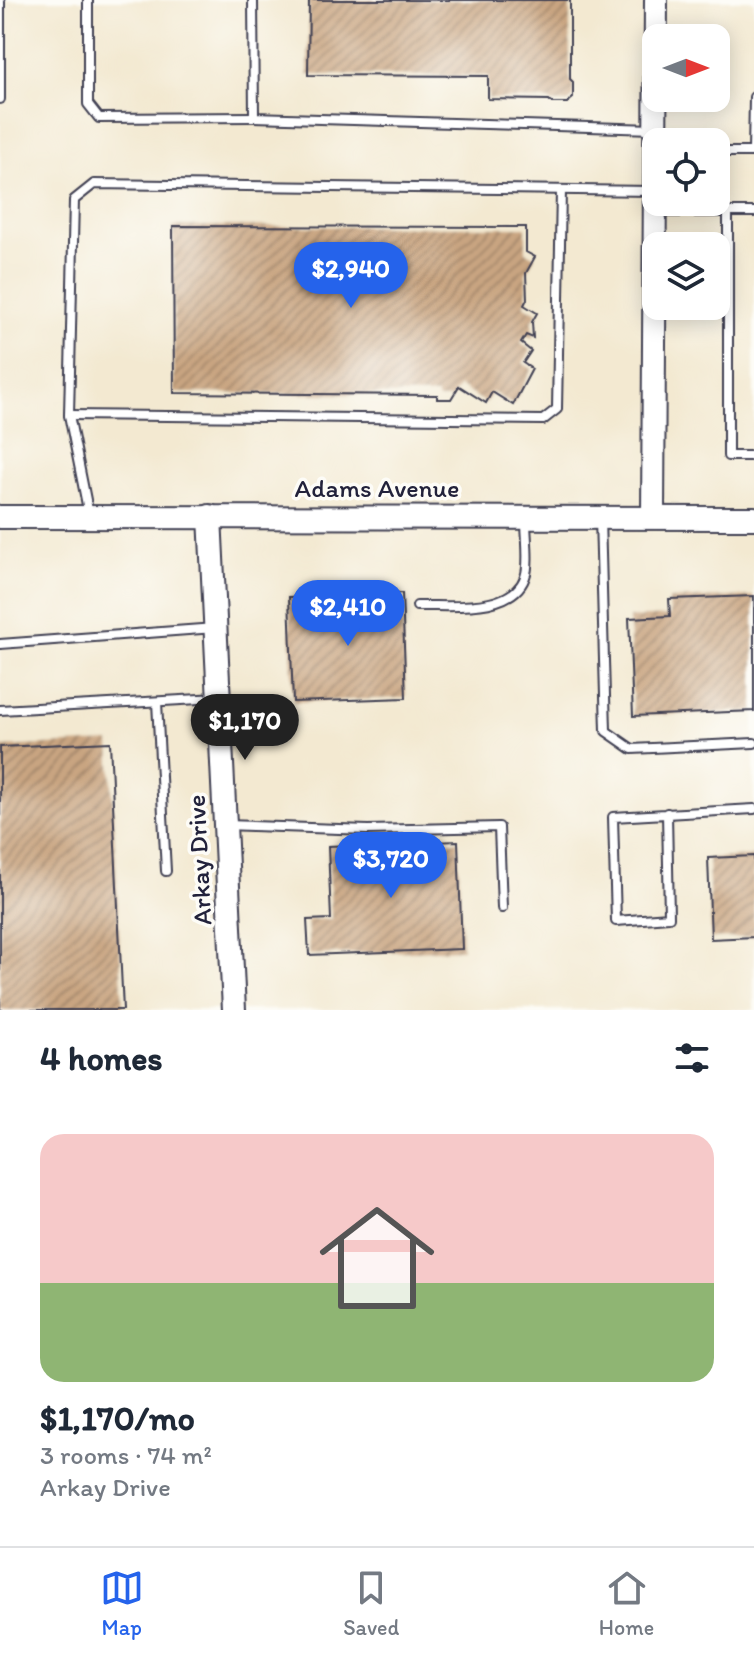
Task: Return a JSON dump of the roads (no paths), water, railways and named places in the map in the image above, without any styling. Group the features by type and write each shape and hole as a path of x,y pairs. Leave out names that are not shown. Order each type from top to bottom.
{"street":[{"path":"655,128 656,0"},
{"path":"653,517 654,216"},
{"name":"Adams Avenue","path":"1,520 89,516 754,518"},
{"name":"Arkay Drive","path":"210,516 234,1010"}],"lane":[{"path":"88,0 88,104 99,118 254,117 642,129"},
{"path":"253,0 254,117"},
{"path":"0,2 0,99"},
{"path":"730,152 753,152 754,97"},
{"path":"89,516 69,415 74,200 94,184 561,190 642,200"},
{"path":"69,415 543,420 557,409 561,190"},
{"path":"730,212 754,212"},
{"path":"728,216 728,456 754,456"},
{"path":"417,606 480,605 502,600 526,576 526,517"},
{"path":"600,517 606,731 632,749 754,743"},
{"path":"0,644 216,628"},
{"path":"0,710 219,698"},
{"path":"157,702 166,871"},
{"path":"667,813 669,917 616,921 613,817 667,813 754,809"},
{"path":"225,825 368,830 499,827 502,908"}]}
